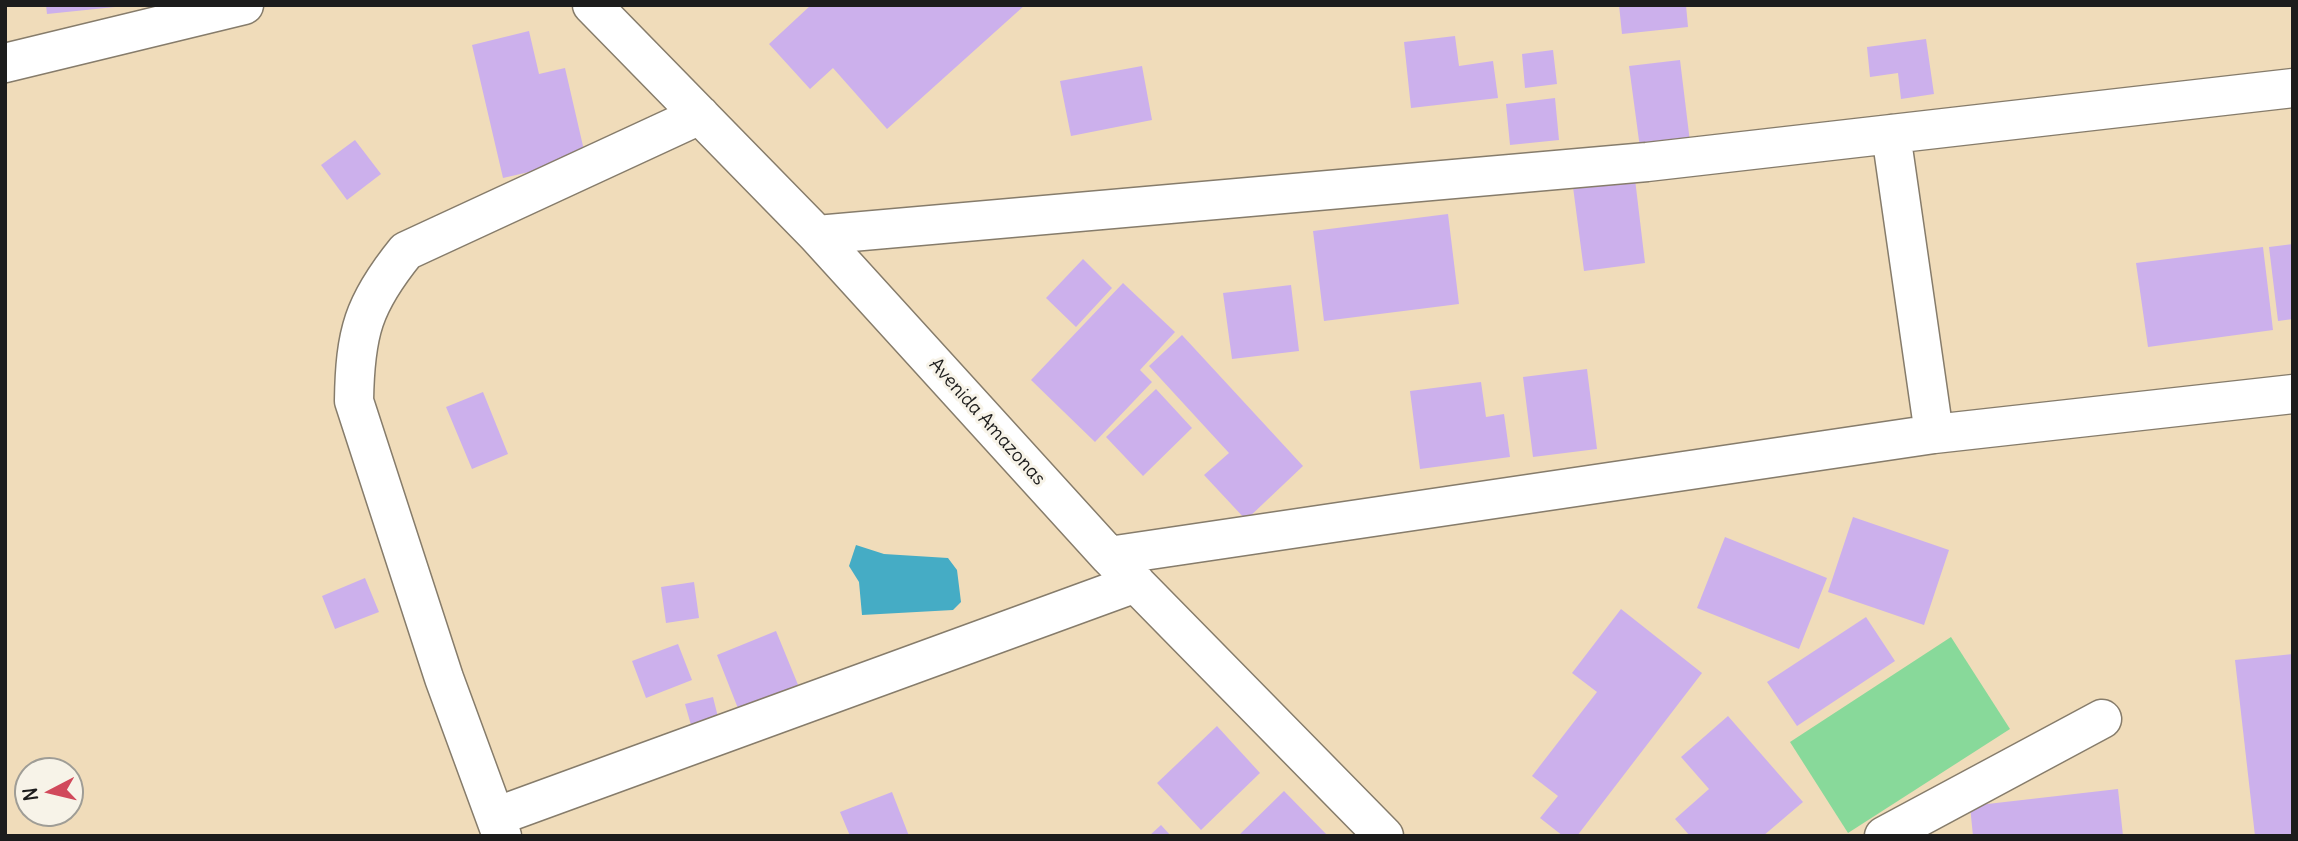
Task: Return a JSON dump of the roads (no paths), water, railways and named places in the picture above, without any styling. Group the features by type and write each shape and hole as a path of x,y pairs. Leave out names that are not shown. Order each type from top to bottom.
{"street":[{"path":"5,63 244,5"},
{"name":"Avenida Amazonas","path":"593,5 817,235 1109,556 1384,836"},
{"path":"817,235 1647,162 2293,88"},
{"path":"700,115 406,251 380,284 360,327 354,365 354,401 444,678 498,826 1136,583"},
{"path":"1891,134 1934,434"},
{"path":"1109,556 1934,434 2293,394"},
{"path":"1884,836 2102,719"}],"water":[{"path":"856,545 884,554 948,558 957,570 961,602 953,610 862,615 859,582 849,566"}]}
